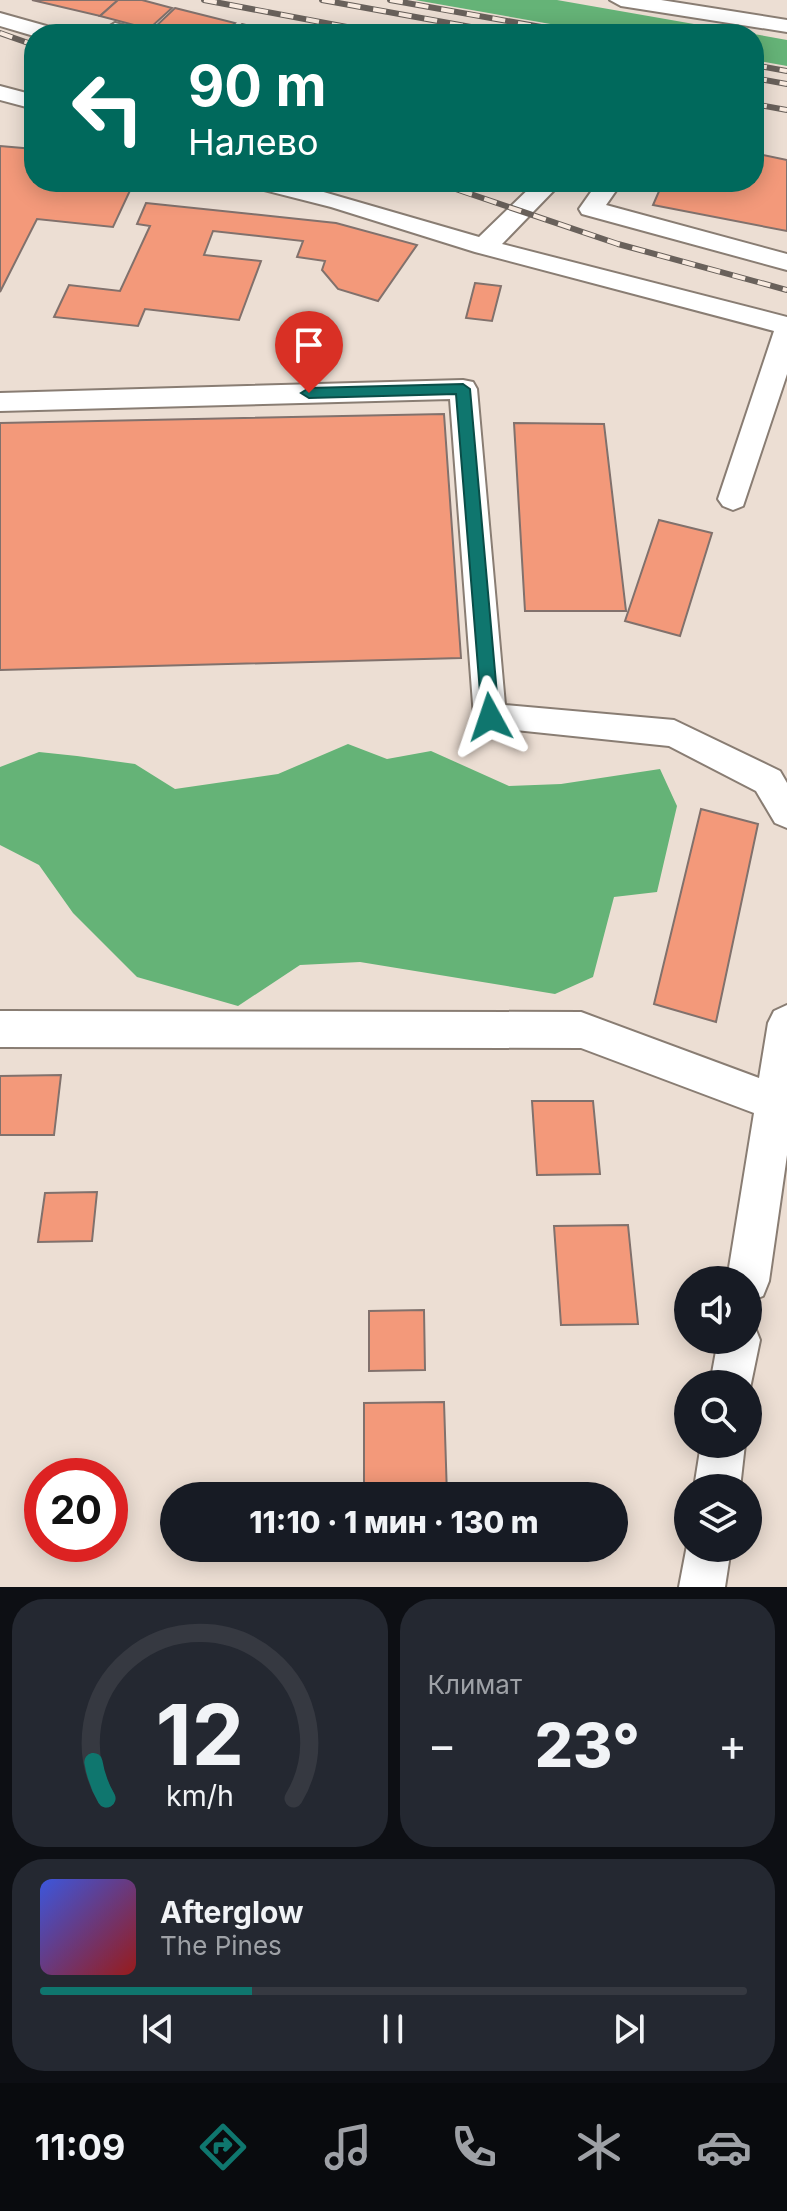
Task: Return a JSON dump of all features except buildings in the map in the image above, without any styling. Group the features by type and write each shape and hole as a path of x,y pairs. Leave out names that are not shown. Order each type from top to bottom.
{"street":[{"path":"621,0 781,24"},
{"path":"762,0 781,24"},
{"path":"0,19 24,26"},
{"path":"300,192 484,247 787,329 733,499"},
{"path":"484,247 540,192"},
{"path":"603,192 591,209 787,262"},
{"path":"0,402 463,389 490,717 674,733 777,780 787,813"},
{"path":"750,1266 787,1023"},
{"path":"0,1029 581,1030 775,1102"},
{"path":"702,1587 706,1562"}],"green space":[{"path":"415,0 557,0 694,24 551,24"},
{"path":"764,36 787,40 787,66 764,62"},
{"path":"348,744 387,759 431,751 509,786 561,784 660,769 677,806 657,892 614,897 593,977 555,994 360,962 300,965 238,1006 137,977 73,913 39,865 0,845 0,767 39,752 135,764 175,789 278,774"}],"railway":[{"path":"204,0 331,24"},
{"path":"322,0 455,24"},
{"path":"390,0 524,24"},
{"path":"0,33 24,41"},
{"path":"764,67 787,71"},
{"path":"764,80 787,84"},
{"path":"764,106 787,110"},
{"path":"465,192 618,244 787,290"}],"route":[{"path":"309,393 463,389 490,717"}]}
